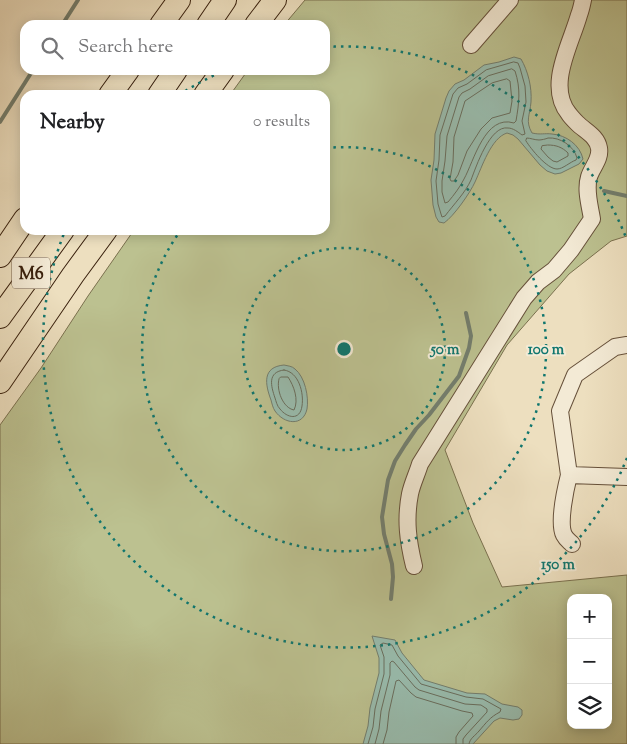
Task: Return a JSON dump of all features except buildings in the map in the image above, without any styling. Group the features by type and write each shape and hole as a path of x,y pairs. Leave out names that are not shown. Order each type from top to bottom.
{"highway":[{"path":"165,20 179,0"},
{"path":"211,20 225,0"},
{"path":"260,20 275,0"},
{"path":"114,90 124,75"},
{"path":"162,90 173,75"},
{"path":"208,90 219,75"},
{"name":"M6","path":"0,256 20,226"},
{"name":"M6","path":"0,316 58,235"},
{"path":"0,382 102,235"}],"street":[{"path":"471,45 510,0"},
{"path":"414,566 406,521 410,493 420,464 524,298 538,282 554,270 571,250 592,219 588,191 589,177 599,158 599,148 594,137 576,122 565,109 560,92 560,76 566,50 583,0"},
{"path":"572,544 567,540 562,528 565,491 569,474 560,411 575,375 615,347 627,345"},
{"path":"569,474 627,477"}],"green space":[{"path":"305,0 627,0 627,236 611,241 569,274 507,345 445,450 473,523 502,587 627,575 627,744 0,744 0,425 41,368 131,235 330,235 330,90 234,90 244,75 330,75 330,20 288,20"}],"water":[{"path":"514,57 521,59 529,79 531,102 528,121 532,133 562,136 576,145 583,159 579,164 555,174 547,171 518,139 507,133 501,136 492,147 473,187 461,204 444,223 439,222 433,205 431,180 435,134 449,91 455,84 464,80 484,65"},
{"path":"277,366 293,367 301,377 306,388 307,409 305,415 302,419 293,422 283,419 275,411 267,388 269,373"},
{"path":"372,636 395,640 402,653 424,680 467,693 485,694 502,704 518,707 522,710 522,715 519,719 500,718 494,721 473,744 363,744 379,673 379,658"}],"waterway":[{"path":"65,20 78,0"},
{"path":"20,90 30,75"},
{"path":"0,122 20,90"},
{"path":"604,191 627,196"},
{"path":"391,599 392,564 384,534 382,517 388,480 395,461 405,445 459,376 469,348 471,336 466,313"}]}
